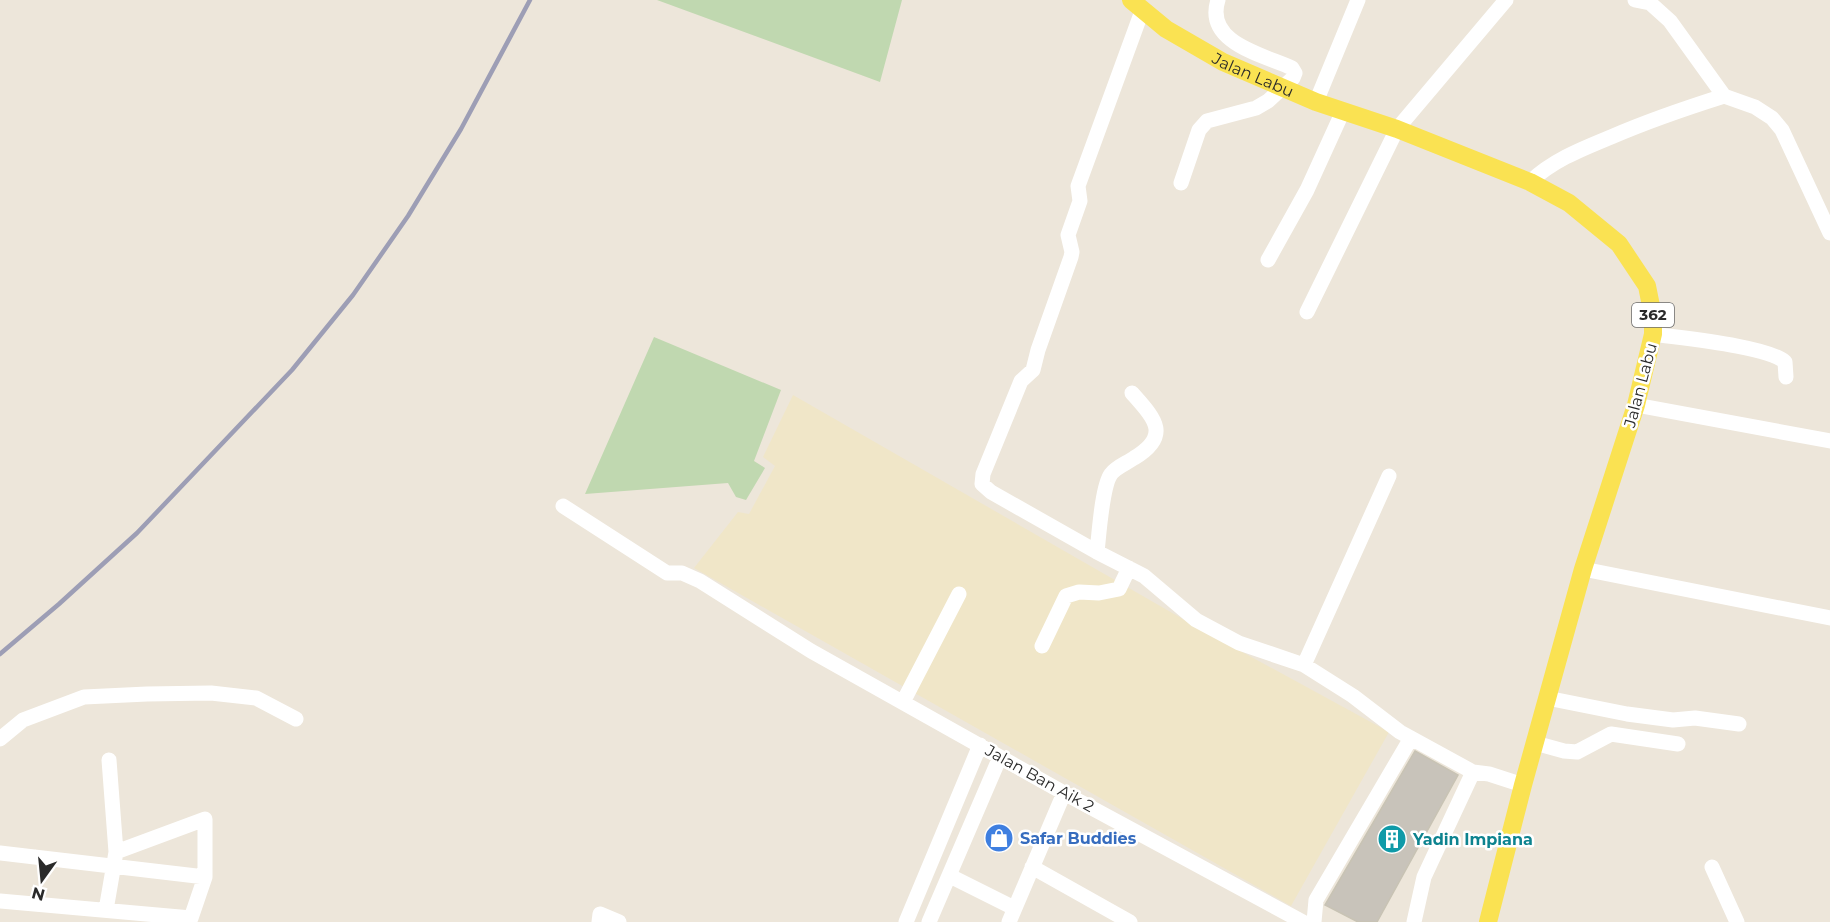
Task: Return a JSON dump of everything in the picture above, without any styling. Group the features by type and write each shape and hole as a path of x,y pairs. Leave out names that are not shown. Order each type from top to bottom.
{"main road":[{"name":"Jalan Labu","path":"1136,6 1166,30 1224,62 1316,102 1397,129 1530,182 1569,203 1619,244 1647,286 1653,316 1653,334 1636,405 1583,569 1523,785 1488,922"}],"street":[{"path":"1181,183 1199,130 1208,121 1256,108 1268,101 1293,78 1295,73 1292,68 1240,47 1223,34 1218,21 1218,0"},
{"path":"1316,102 1358,0"},
{"path":"1306,312 1397,129 1506,0"},
{"path":"1635,0 1650,3 1670,21 1724,96 1755,107 1772,118 1782,130 1830,233"},
{"path":"1136,6 1078,186 1080,201 1068,236 1071,257 1033,370 1021,381 983,474 982,484 991,492 1144,576 1196,620 1239,643 1304,665 1353,696 1400,732 1473,772 1489,774 1523,785"},
{"path":"1530,182 1554,162 1602,140 1666,114 1724,96"},
{"path":"1268,260 1307,190 1343,111"},
{"path":"1653,334 1724,344 1774,355 1785,362 1786,377"},
{"path":"1097,552 1106,487 1111,474 1144,452 1154,441 1156,428 1154,418 1132,393"},
{"path":"1636,405 1830,441"},
{"path":"1304,665 1389,476"},
{"name":"Jalan Ban Aik 2","path":"563,506 667,573 682,573 700,581 811,651 1064,793 1298,920"},
{"path":"1042,646 1066,596 1079,592 1099,593 1119,589 1129,568"},
{"path":"1583,569 1830,618"},
{"path":"903,702 959,594"},
{"path":"0,739 23,720 84,697 211,693 256,698 297,719"},
{"path":"1547,698 1626,714 1673,720 1695,718 1739,724"},
{"path":"1535,742 1564,751 1577,752 1611,734 1678,744"},
{"path":"1314,922 1316,900 1411,738"},
{"path":"906,922 980,744"},
{"path":"929,922 1000,757"},
{"path":"106,910 115,859 109,760"},
{"path":"1414,922 1425,877 1473,772"},
{"path":"950,876 1011,915 1064,793"},
{"path":"0,901 191,918 205,877 205,819 115,859"},
{"path":"0,853 115,859 205,877"},
{"path":"1032,867 1130,922"},
{"path":"1712,867 1737,922"},
{"path":"598,922 600,914 619,922"}],"shaded area":[{"path":"793,395 1202,630 1389,732 1291,906 694,568 738,512 749,514 775,466 763,457"}],"green space":[{"path":"657,0 902,0 880,82"},
{"path":"654,337 781,390 754,461 765,468 746,500 736,497 728,483 585,494"}],"building":[{"name":"Yadin Impiana","path":"1415,751 1458,775 1377,922 1358,922 1325,905"}],"railway":[{"path":"0,654 137,533 292,370 353,295 408,216 461,129 530,0"}],"place":[{"name":"Safar Buddies","path":"999,838"},
{"name":"Yadin Impiana","path":"1392,839"}]}
